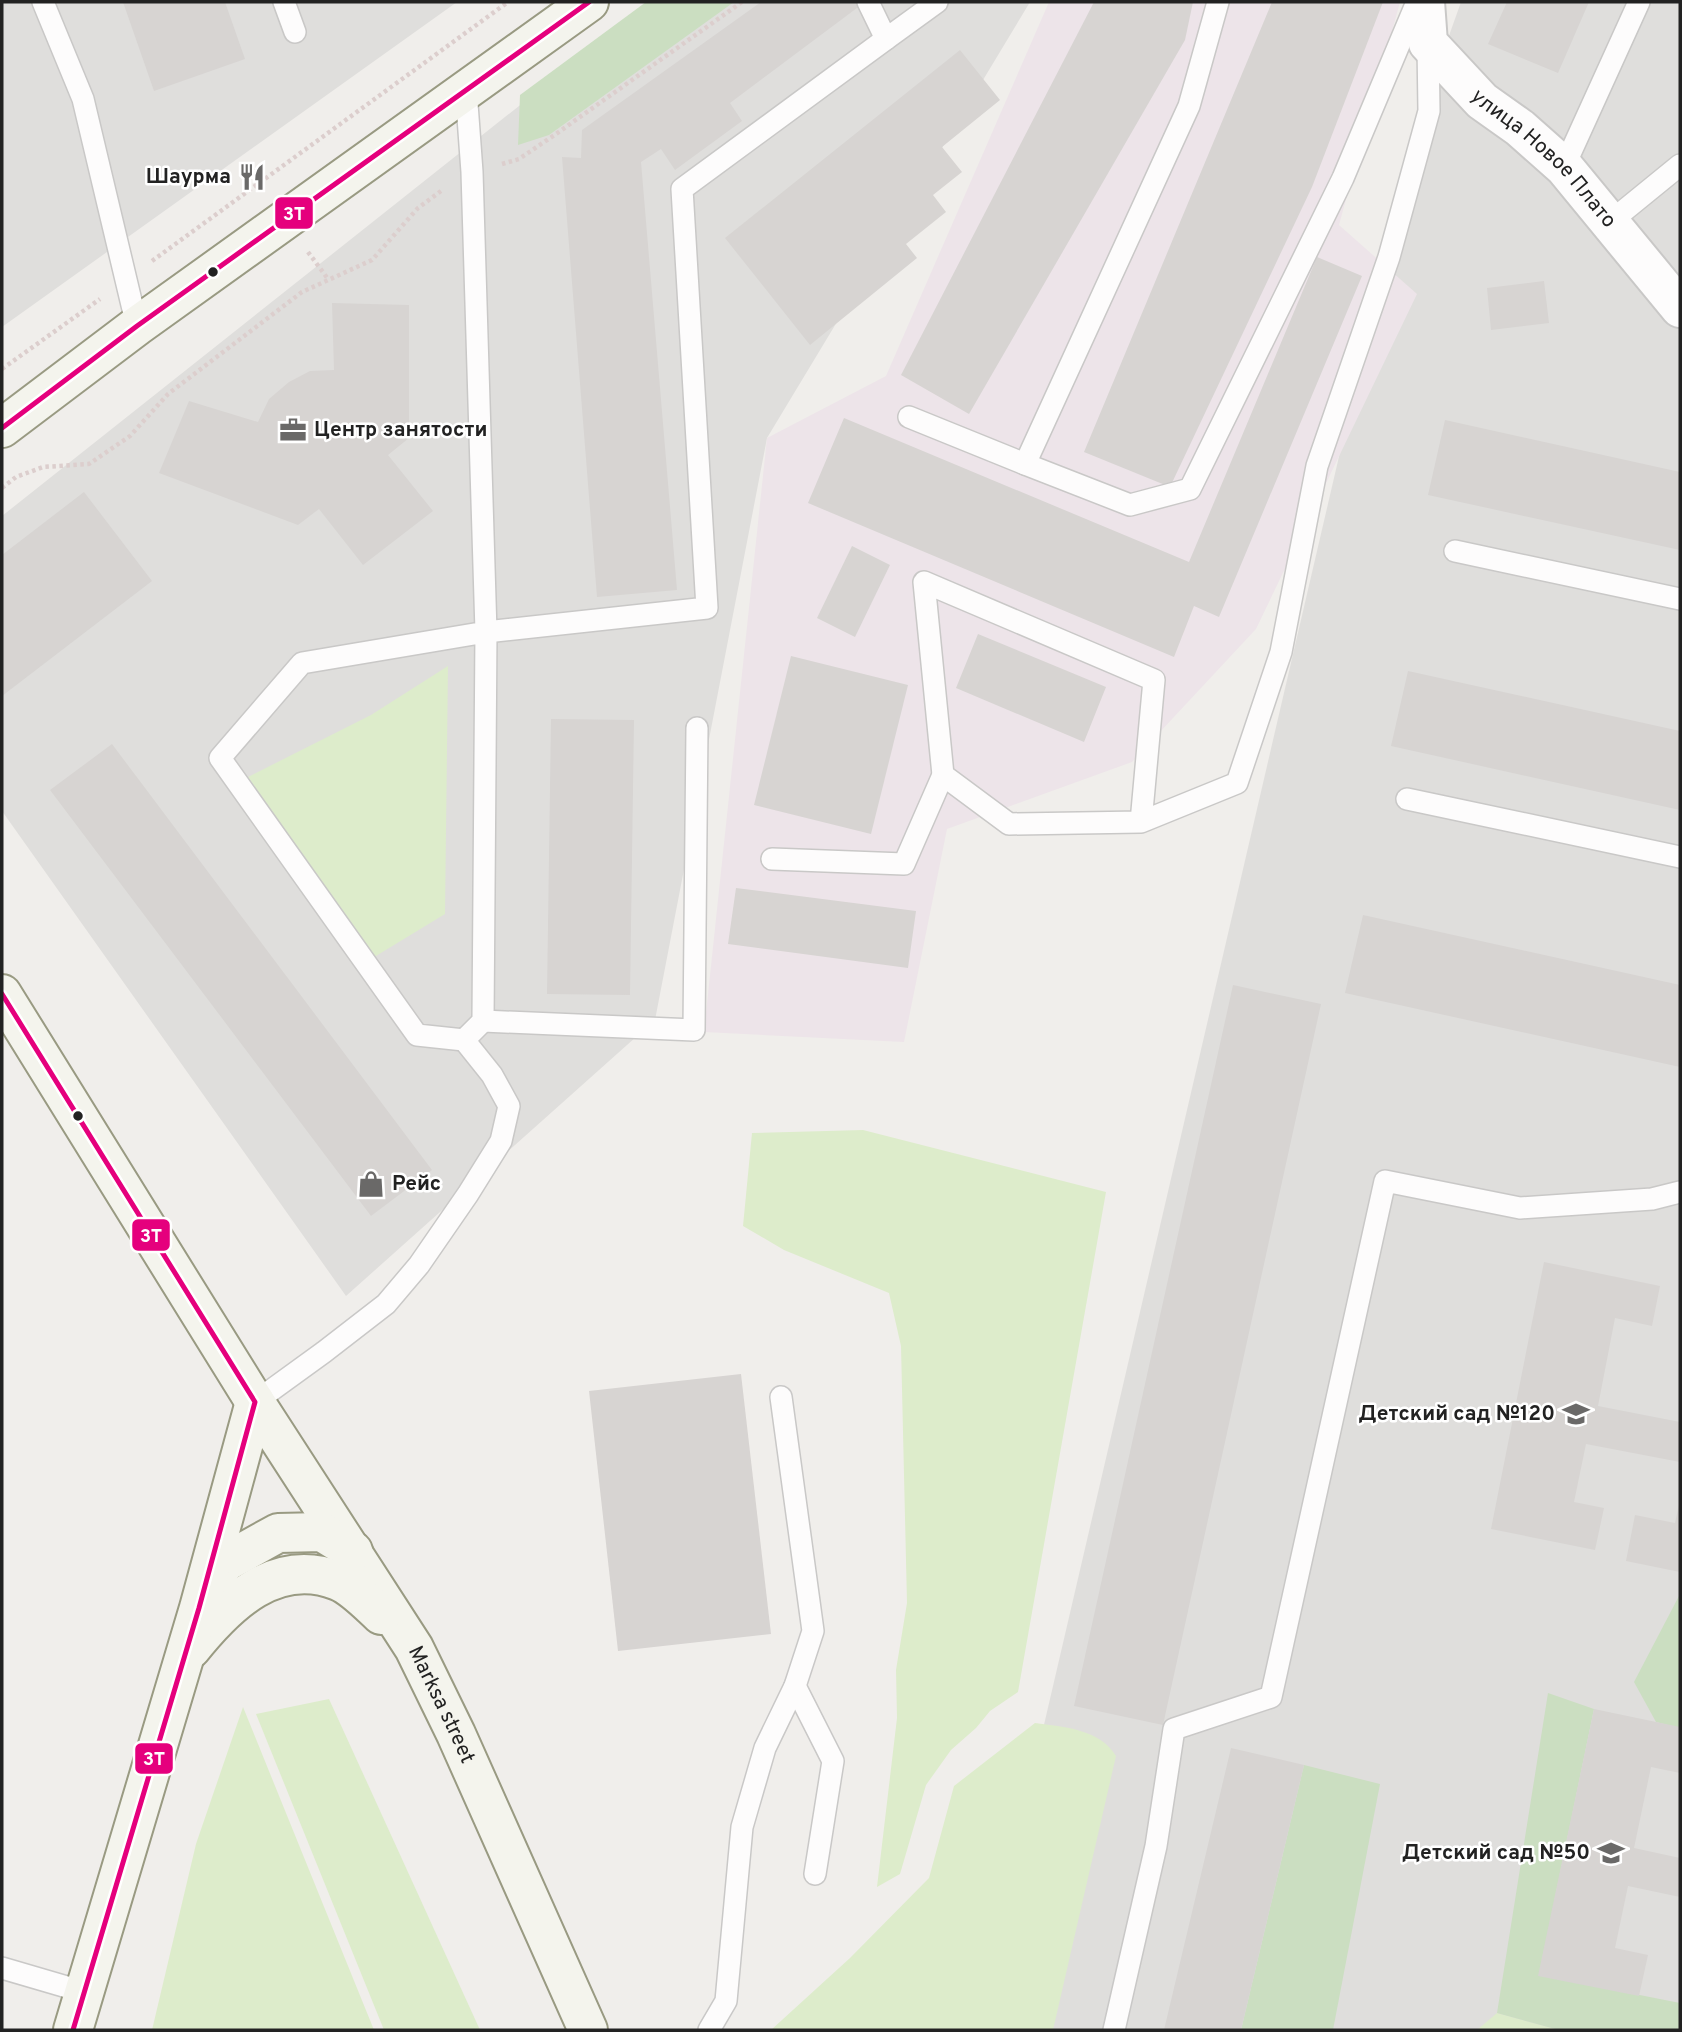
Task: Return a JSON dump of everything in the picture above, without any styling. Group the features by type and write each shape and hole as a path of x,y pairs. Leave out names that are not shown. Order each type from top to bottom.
{"main road":[{"path":"2,428 137,326 589,2"},
{"name":"Marksa street","path":"2,994 255,1402 414,1648 456,1734 588,2030"},
{"path":"73,2030 199,1608 255,1402"},
{"path":"199,1608 224,1563 278,1533 322,1532 353,1551"},
{"path":"181,1661 214,1620 243,1595 281,1576 307,1574 340,1581 371,1606 414,1648"}],"street":[{"path":"1425,2 1428,43"},
{"name":"улица Новое Плато","path":"1428,43 1482,101 1520,128 1564,167 1680,308"}],"lane":[{"path":"43,2 83,99 137,326"},
{"path":"284,2 295,32"},
{"path":"868,2 886,38"},
{"path":"255,1402 386,1304 419,1265 501,1141 509,1106 492,1075 464,1040 417,1035 220,758 302,663 486,632 707,608 682,189 937,2"},
{"path":"1026,464 1189,106 1218,2"},
{"path":"909,417 1130,505 1190,489 1343,178 1418,2"},
{"path":"1564,167 1639,2"},
{"path":"943,775 1009,824 1141,822 1237,782 1281,652 1317,466 1389,257 1429,111 1428,43"},
{"path":"466,90 472,172 486,632 484,1021"},
{"path":"1610,222 1680,164"},
{"path":"1455,551 1680,599"},
{"path":"772,859 904,864 943,775 923,582 1154,680 1141,822"},
{"path":"464,1040 484,1021 694,1030 697,728"},
{"path":"1407,799 1680,857"},
{"path":"1114,2030 1156,1846 1174,1729 1271,1697 1385,1181 1520,1208 1651,1199 1680,1192"},
{"path":"709,2030 726,2001 742,1828 765,1748 795,1686 813,1632 782,1397"},
{"path":"795,1686 833,1761 815,1874"},
{"path":"2,1968 84,1992"}],"path":[{"path":"2,369 508,2"},
{"path":"2,488 16,477 43,467 89,464 130,436 168,394 302,292 372,260 418,208 458,177 519,159 742,2"}],"shaded area":[{"path":"2,2 457,2 2,327"},
{"path":"650,2 1030,2 767,438 655,1020 346,1296 2,811 2,516"},
{"path":"1049,2 1400,2 1339,225 1417,294 1256,629 1132,762 947,829 904,1042 704,1032 767,438 886,376"},
{"path":"1461,2 1680,2 1680,2030 973,2030 1414,134"}],"green space":[{"path":"646,2 734,2 549,135 518,145 520,95"},
{"path":"448,666 445,914 371,959 248,777 371,715"},
{"path":"863,1130 1106,1192 1018,1692 990,1711 976,1728 951,1750 926,1785 900,1874 877,1887 897,1718 896,1670 907,1603 901,1346 889,1293 784,1250 743,1226 752,1133"},
{"path":"1680,1594 1680,1728 1656,1722 1634,1682"},
{"path":"1548,1693 1594,1709 1539,1975 1680,2003 1680,2030 1559,2030 1497,2013"},
{"path":"329,1699 480,2030 384,2030 256,1714"},
{"path":"243,1707 374,2030 152,2030 196,1844"},
{"path":"1035,1723 1069,1728 1091,1735 1101,1740 1116,1756 1053,2030 771,2030 850,1958 929,1878 954,1786"},
{"path":"1304,1765 1380,1784 1333,2030 1241,2030"},
{"path":"1497,2013 1559,2030 1477,2030"}],"building":[{"path":"123,2 225,2 245,59 154,91"},
{"path":"761,2 865,2 730,103 742,121 675,170 661,149 641,162 677,590 597,597 562,157 581,158 582,130"},
{"path":"1094,2 1193,2 1185,40 969,414 901,375"},
{"path":"1272,2 1383,2 1312,187 1170,487 1084,452"},
{"path":"1507,2 1589,2 1558,73 1488,44"},
{"path":"960,50 1000,100 942,147 962,172 933,195 946,212 906,244 917,258 810,345 725,238"},
{"path":"1317,257 1362,276 1219,617 1194,606 1174,657 808,503 844,418 1189,562"},
{"path":"1544,281 1549,323 1491,330 1487,288"},
{"name":"Центр занятости","path":"332,303 409,305 409,438 388,455 433,511 363,565 319,509 298,525 159,473 189,401 258,422 269,399 289,382 310,371 334,370"},
{"path":"1445,420 1680,472 1680,550 1428,495"},
{"path":"84,492 152,581 2,696 2,555"},
{"path":"852,546 890,565 855,637 817,618"},
{"path":"978,634 1106,687 1084,742 956,688"},
{"path":"791,656 908,685 871,834 754,805"},
{"path":"1408,671 1680,731 1680,810 1391,746"},
{"path":"551,719 634,720 630,995 547,994"},
{"path":"112,744 432,1170 371,1216 50,790"},
{"path":"736,888 916,911 908,968 728,944"},
{"path":"1363,915 1680,985 1680,1067 1345,993"},
{"path":"1233,985 1321,1004 1163,1725 1074,1706"},
{"name":"Детский сад №120","path":"1544,1262 1660,1286 1652,1326 1615,1318 1598,1406 1680,1422 1680,1462 1586,1444 1574,1502 1604,1508 1595,1550 1491,1529"},
{"path":"741,1374 771,1634 618,1651 589,1391"},
{"path":"1679,1505 1680,1572 1626,1561 1635,1515 1675,1523"},
{"name":"Детский сад №50","path":"1594,1709 1680,1727 1680,1773 1651,1767 1634,1848 1680,1858 1680,1897 1628,1886 1615,1948 1648,1955 1639,1996 1538,1976"},
{"path":"1231,1748 1304,1765 1241,2030 1164,2030"}],"transit line":[{"name":"3Т","path":"2,428 137,326 589,2"},
{"name":"3Т","path":"2,994 255,1402 199,1608 73,2030"}],"place":[{"name":"Шаурма","path":"252,177"},
{"name":"Центр занятости","path":"293,430"},
{"name":"Рейс","path":"371,1184"},
{"name":"Детский сад №120","path":"1576,1414"},
{"name":"Детский сад №50","path":"1611,1853"}]}
